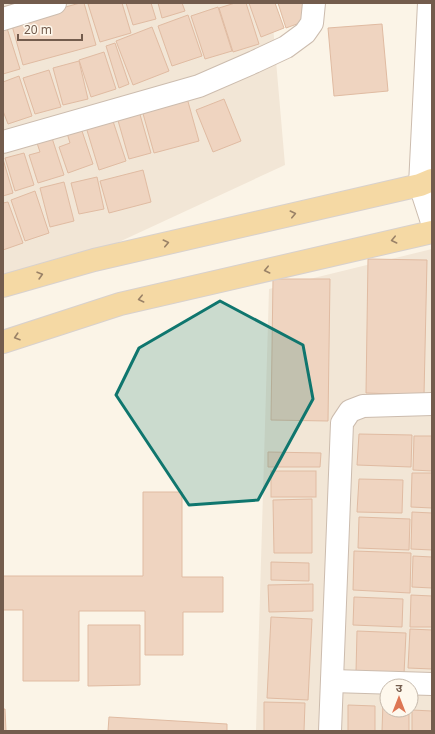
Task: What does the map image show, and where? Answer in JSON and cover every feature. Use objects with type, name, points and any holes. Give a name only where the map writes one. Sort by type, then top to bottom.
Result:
[{"type":"main road","points":[[3,286],[94,260],[426,182]]},
{"type":"main road","points":[[3,342],[120,304],[432,232]]},
{"type":"street","points":[[3,19],[55,3]]},
{"type":"street","points":[[3,142],[199,86],[254,62],[286,46],[305,33],[312,23],[314,3]]},
{"type":"street","points":[[429,3],[426,182],[432,222]]},
{"type":"street","points":[[330,731],[342,423],[350,411],[363,406],[432,404]]},
{"type":"street","points":[[332,681],[432,684]]},
{"type":"highlighted area","points":[[220,301],[303,345],[313,399],[258,500],[189,505],[116,395],[139,348]]},
{"type":"shaded area","points":[[3,3],[271,3],[285,165],[93,254],[3,281]]},
{"type":"shaded area","points":[[432,249],[432,731],[256,731],[269,289]]},
{"type":"building","points":[[84,3],[96,45],[23,65],[11,22]]},
{"type":"building","points":[[122,3],[131,33],[100,42],[88,4]]},
{"type":"building","points":[[126,3],[151,3],[156,19],[133,25]]},
{"type":"building","points":[[158,3],[182,3],[185,11],[162,18]]},
{"type":"building","points":[[235,3],[246,3],[259,44],[233,52],[219,8]]},
{"type":"building","points":[[249,3],[275,3],[284,28],[261,37]]},
{"type":"building","points":[[278,3],[302,3],[308,20],[286,28]]},
{"type":"building","points":[[218,7],[232,51],[205,59],[191,16]]},
{"type":"building","points":[[188,15],[202,56],[172,66],[158,26]]},
{"type":"building","points":[[382,24],[388,91],[334,96],[328,28]]},
{"type":"building","points":[[6,25],[20,69],[3,74],[3,26]]},
{"type":"building","points":[[152,27],[169,71],[133,85],[116,41]]},
{"type":"building","points":[[115,43],[129,84],[119,88],[106,46]]},
{"type":"building","points":[[104,52],[116,89],[91,97],[79,60]]},
{"type":"building","points":[[79,61],[88,99],[63,105],[53,68]]},
{"type":"building","points":[[49,70],[61,107],[35,114],[23,78]]},
{"type":"building","points":[[19,76],[32,116],[8,124],[3,111],[3,82]]},
{"type":"building","points":[[187,98],[199,141],[154,153],[142,110]]},
{"type":"building","points":[[224,99],[241,141],[213,152],[196,110]]},
{"type":"building","points":[[139,111],[151,153],[129,159],[117,117]]},
{"type":"building","points":[[112,118],[126,161],[99,170],[86,127]]},
{"type":"building","points":[[81,128],[93,164],[68,173],[59,147],[70,143],[67,133]]},
{"type":"building","points":[[52,138],[64,175],[38,183],[29,155],[40,152],[37,143]]},
{"type":"building","points":[[24,153],[34,185],[15,191],[5,158]]},
{"type":"building","points":[[3,159],[13,193],[3,196]]},
{"type":"building","points":[[143,170],[151,202],[109,213],[100,181]]},
{"type":"building","points":[[97,177],[104,209],[79,214],[71,183]]},
{"type":"building","points":[[64,182],[74,221],[50,227],[40,188]]},
{"type":"building","points":[[35,191],[49,233],[25,241],[11,200]]},
{"type":"building","points":[[8,202],[23,243],[3,250],[3,203]]},
{"type":"building","points":[[368,259],[427,260],[424,395],[366,393]]},
{"type":"building","points":[[273,279],[330,279],[328,421],[271,420]]},
{"type":"building","points":[[359,434],[412,435],[411,467],[357,465]]},
{"type":"building","points":[[414,436],[432,436],[432,471],[413,470]]},
{"type":"building","points":[[268,452],[321,453],[320,467],[268,467]]},
{"type":"building","points":[[271,471],[316,471],[316,497],[271,497]]},
{"type":"building","points":[[412,473],[432,473],[432,508],[411,507]]},
{"type":"building","points":[[359,479],[403,480],[402,513],[357,512]]},
{"type":"building","points":[[143,492],[182,492],[182,577],[223,577],[223,612],[183,612],[183,655],[145,655],[145,611],[79,611],[79,681],[23,681],[23,610],[3,610],[3,576],[143,576]]},
{"type":"building","points":[[312,499],[312,553],[274,553],[273,500]]},
{"type":"building","points":[[412,512],[432,513],[432,550],[411,549]]},
{"type":"building","points":[[359,517],[410,519],[409,550],[358,548]]},
{"type":"building","points":[[354,551],[411,553],[410,593],[353,590]]},
{"type":"building","points":[[413,556],[432,557],[432,588],[412,587]]},
{"type":"building","points":[[271,562],[309,563],[309,581],[271,580]]},
{"type":"building","points":[[313,584],[313,611],[269,612],[268,585]]},
{"type":"building","points":[[411,595],[432,596],[432,627],[410,627]]},
{"type":"building","points":[[354,597],[403,599],[402,627],[353,625]]},
{"type":"building","points":[[271,617],[312,619],[308,700],[267,698]]},
{"type":"building","points":[[88,625],[140,625],[140,685],[88,686]]},
{"type":"building","points":[[410,629],[432,630],[432,669],[408,668]]},
{"type":"building","points":[[357,631],[406,633],[404,674],[356,672]]},
{"type":"building","points":[[264,702],[305,703],[304,731],[264,731]]},
{"type":"building","points":[[348,705],[375,706],[375,731],[348,731]]},
{"type":"building","points":[[3,709],[5,709],[6,731],[3,731]]},
{"type":"building","points":[[419,710],[432,711],[432,731],[412,731],[412,718],[419,718]]},
{"type":"building","points":[[109,717],[227,724],[227,731],[108,731]]},
{"type":"building","points":[[382,718],[409,718],[409,731],[382,731]]}]
